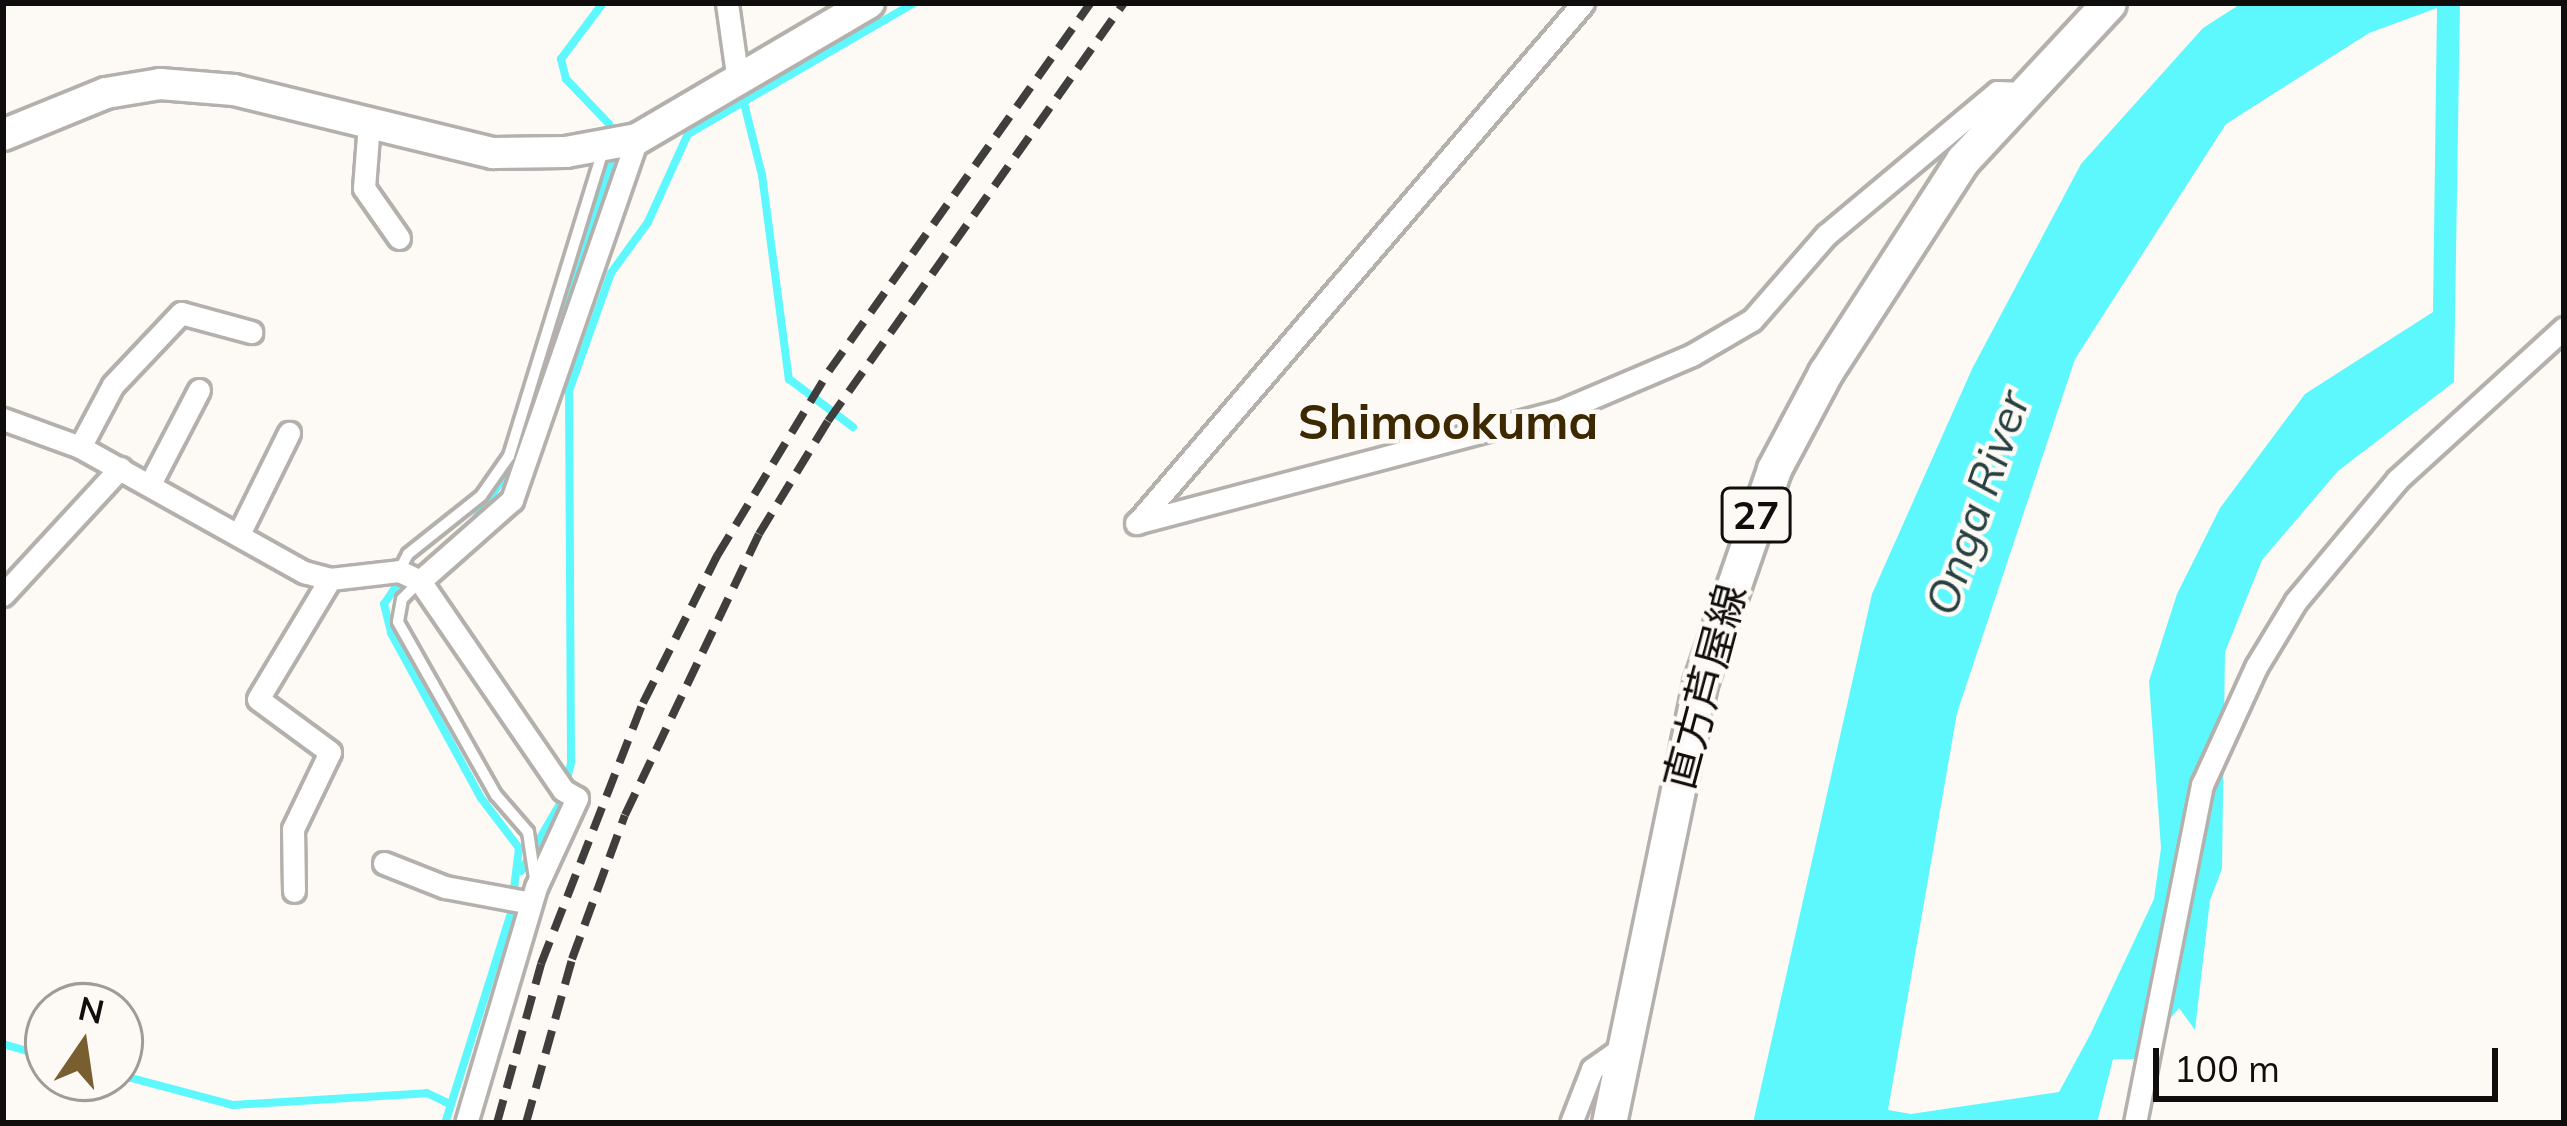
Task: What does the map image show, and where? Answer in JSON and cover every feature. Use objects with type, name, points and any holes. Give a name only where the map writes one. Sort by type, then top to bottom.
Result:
[{"type":"main road","name":"直方芦屋線","points":[[1609,1123],[1700,683],[1774,469],[1908,239],[2022,93],[2109,3]]},
{"type":"street","points":[[727,3],[738,81]]},
{"type":"street","points":[[3,135],[39,115],[160,84],[234,90],[493,153],[604,145],[637,139],[869,3]]},
{"type":"street","points":[[1583,3],[1136,523],[1563,410],[1692,356],[1752,320],[1826,235],[1997,92],[2022,93]]},
{"type":"street","points":[[369,123],[364,188],[400,238]]},
{"type":"street","points":[[420,581],[512,500],[549,370],[637,139]]},
{"type":"street","points":[[80,447],[113,385],[182,313],[251,332]]},
{"type":"street","points":[[2135,1123],[2202,785],[2256,667],[2296,601],[2397,480],[2564,328]]},
{"type":"street","points":[[149,484],[199,390]]},
{"type":"street","points":[[3,419],[80,447],[330,579],[399,571],[420,581],[563,790],[578,798],[534,895],[466,1123]]},
{"type":"street","points":[[239,534],[289,433]]},
{"type":"street","points":[[3,595],[120,468]]},
{"type":"street","points":[[294,891],[293,830],[330,752],[258,699],[330,579]]},
{"type":"street","points":[[384,863],[445,886],[534,895]]},
{"type":"street","points":[[1571,1123],[1592,1070],[1623,1047]]},
{"type":"lane","points":[[399,571],[408,554],[481,496],[509,456],[549,370],[604,145]]},
{"type":"lane","points":[[420,581],[402,599],[398,622],[496,795],[528,832],[534,895]]},
{"type":"water","name":"Onga River","points":[[2242,3],[2460,3],[2454,382],[2338,471],[2262,560],[2225,652],[2222,869],[2210,900],[2195,1030],[2179,1008],[2136,1059],[2113,1059],[2097,1123],[1753,1123],[1872,594],[1972,369],[2081,164],[2203,28]],"holes":[[[2437,8],[2433,312],[2305,394],[2220,508],[2177,594],[2149,681],[2161,848],[2154,899],[2059,1092],[1911,1114],[1888,1110],[1957,713],[2075,359],[2226,124],[2369,33]]]},
{"type":"waterway","points":[[603,3],[561,59],[566,79],[609,124],[611,138]]},
{"type":"waterway","points":[[521,871],[561,802],[571,763],[569,391],[611,273],[648,222],[688,134],[914,3]]},
{"type":"waterway","points":[[744,103],[762,175],[789,379],[853,427]]},
{"type":"waterway","points":[[565,316],[613,153]]},
{"type":"waterway","points":[[473,522],[516,460]]},
{"type":"waterway","points":[[401,579],[384,604],[391,633],[481,798],[519,848],[511,913],[445,1123]]},
{"type":"waterway","points":[[3,1044],[24,1050]]},
{"type":"waterway","points":[[144,1081],[233,1105],[427,1093],[450,1104]]},
{"type":"railway","points":[[497,1123],[541,964],[643,703],[717,556],[829,371],[1091,3]]},
{"type":"railway","points":[[526,1123],[572,959],[625,815],[759,534],[828,421],[1124,3]]},
{"type":"district","name":"Shimookuma","points":[[1448,422]]}]
